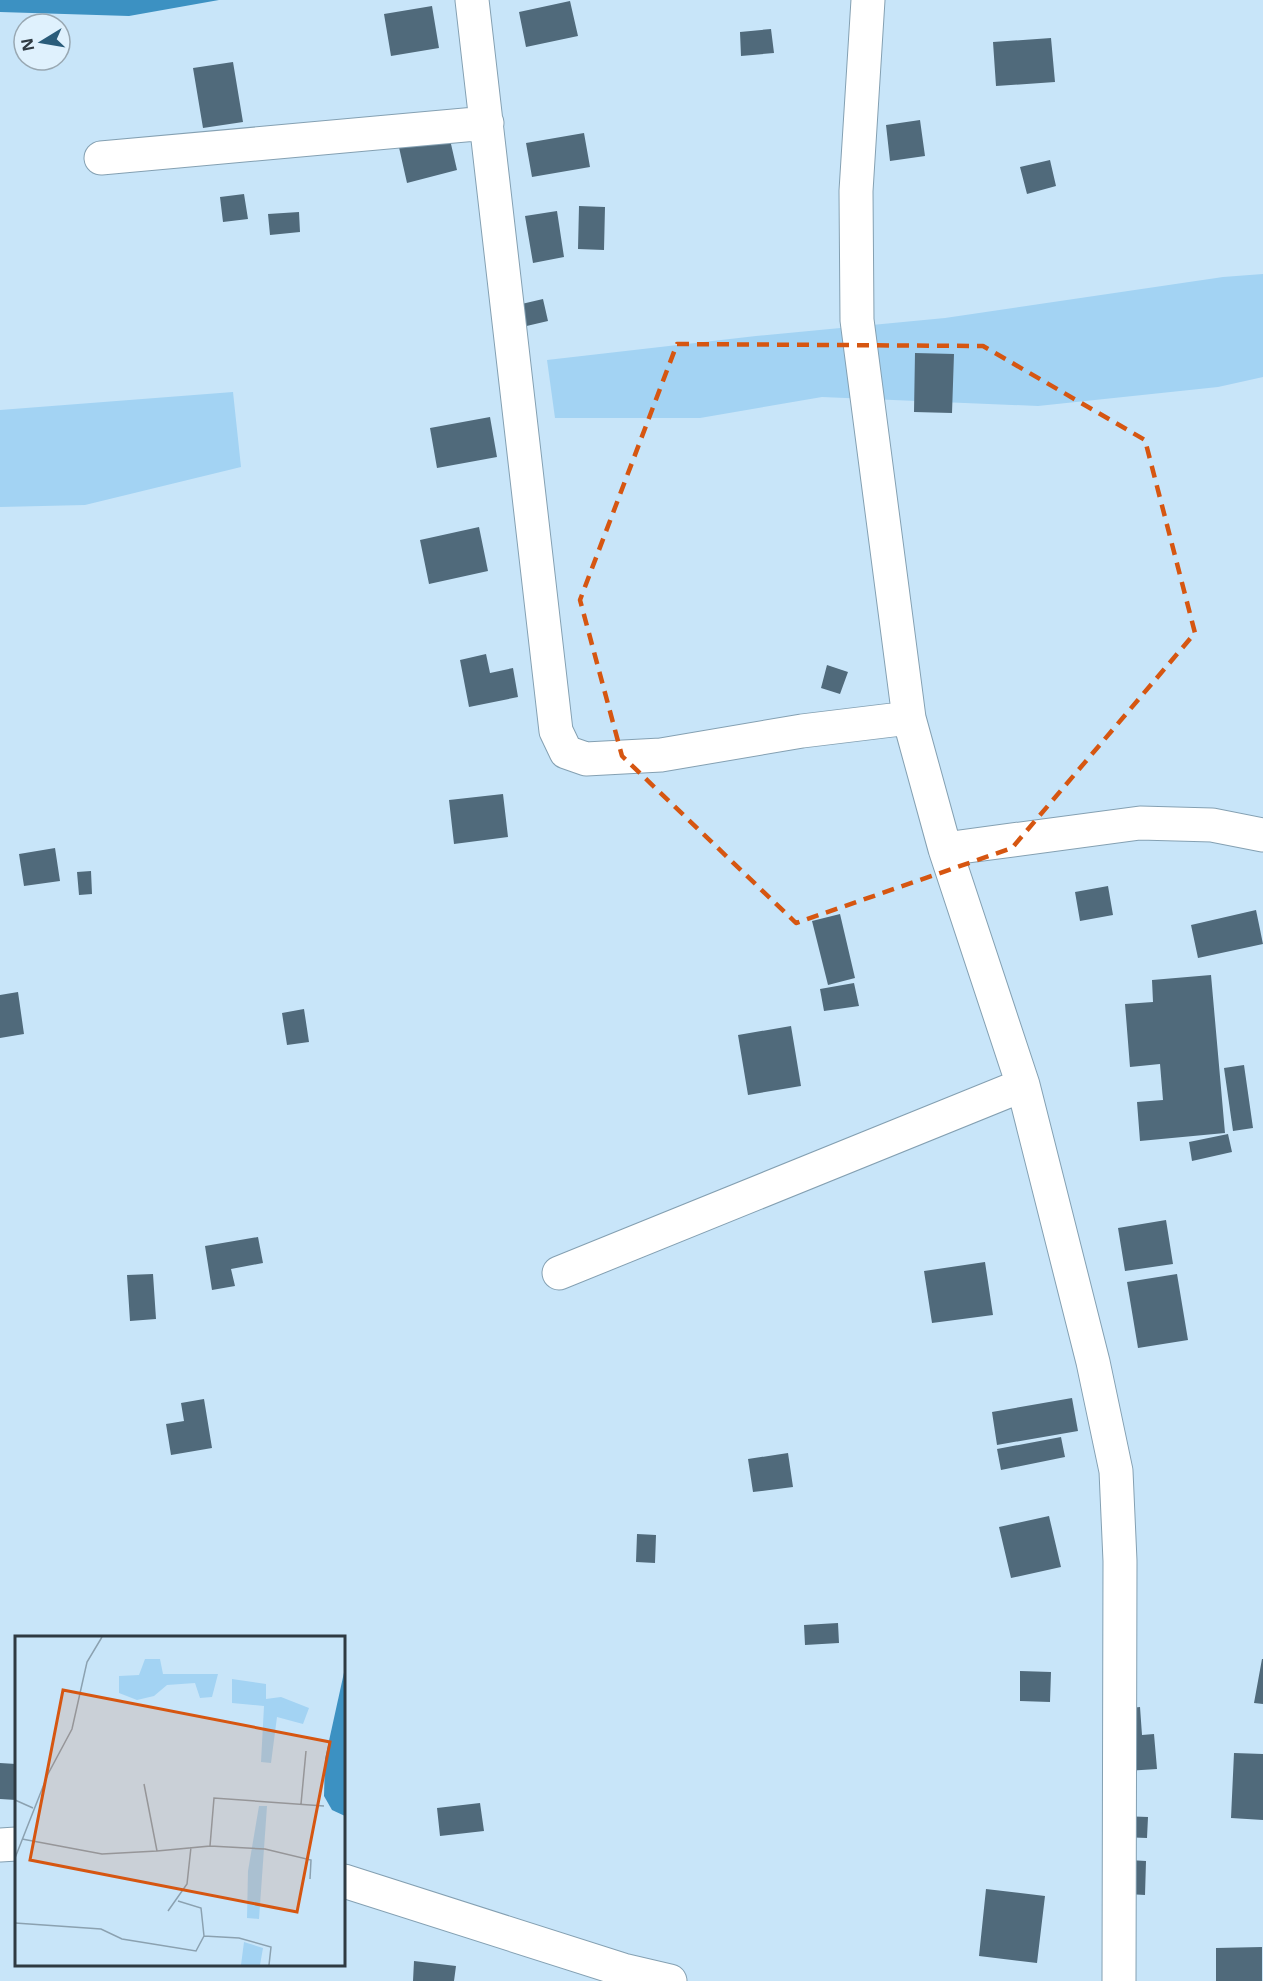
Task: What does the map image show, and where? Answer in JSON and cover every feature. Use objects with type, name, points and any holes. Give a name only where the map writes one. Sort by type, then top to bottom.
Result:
[{"type":"street","points":[[472,0],[556,731],[566,752],[586,759],[661,755],[802,731],[909,718]]},
{"type":"street","points":[[868,0],[856,190],[857,320],[909,718],[945,849],[1023,1085],[1093,1362],[1116,1471],[1120,1561],[1119,1981]]},
{"type":"street","points":[[101,158],[487,123]]},
{"type":"street","points":[[945,849],[1140,823],[1212,825],[1263,836]]},
{"type":"street","points":[[559,1273],[1023,1085]]},
{"type":"street","points":[[0,1845],[15,1844]]},
{"type":"street","points":[[345,1881],[622,1970],[670,1981]]},
{"type":"highlighted area","points":[[677,344],[983,346],[1145,440],[1195,633],[1012,848],[796,923],[622,756],[580,600]]},
{"type":"shaded area","points":[[0,0],[219,0],[129,16],[72,14],[72,12],[0,12]]},
{"type":"shaded area","points":[[1263,274],[1263,377],[1218,387],[1038,406],[822,397],[700,418],[555,418],[547,360],[756,336],[945,318],[1223,277]]},
{"type":"shaded area","points":[[233,392],[241,467],[85,505],[0,507],[0,410]]},
{"type":"building","points":[[570,1],[578,36],[526,47],[519,12]]},
{"type":"building","points":[[432,6],[439,48],[391,56],[384,14]]},
{"type":"building","points":[[771,29],[774,53],[741,56],[740,32]]},
{"type":"building","points":[[1051,38],[1055,82],[996,86],[993,42]]},
{"type":"building","points":[[233,62],[243,122],[203,128],[193,68]]},
{"type":"building","points":[[920,120],[925,156],[890,161],[886,125]]},
{"type":"building","points":[[448,131],[457,170],[407,183],[398,143]]},
{"type":"building","points":[[584,133],[590,167],[532,177],[526,143]]},
{"type":"building","points":[[1050,160],[1056,186],[1027,194],[1020,167]]},
{"type":"building","points":[[244,194],[248,219],[223,222],[220,197]]},
{"type":"building","points":[[579,206],[605,207],[604,250],[578,249]]},
{"type":"building","points":[[557,211],[564,257],[533,263],[525,216]]},
{"type":"building","points":[[299,212],[300,232],[270,235],[268,214]]},
{"type":"building","points":[[543,299],[548,321],[518,328],[513,306]]},
{"type":"building","points":[[915,353],[954,354],[952,413],[914,412]]},
{"type":"building","points":[[490,417],[497,457],[437,468],[430,428]]},
{"type":"building","points":[[479,527],[488,571],[429,584],[420,540]]},
{"type":"building","points":[[486,654],[490,673],[513,668],[518,697],[469,707],[460,660]]},
{"type":"building","points":[[827,665],[848,672],[840,694],[821,688]]},
{"type":"building","points":[[503,794],[508,837],[454,844],[449,800]]},
{"type":"building","points":[[55,848],[60,881],[24,886],[19,854]]},
{"type":"building","points":[[91,871],[92,894],[79,895],[77,872]]},
{"type":"building","points":[[1108,886],[1113,915],[1080,921],[1075,892]]},
{"type":"building","points":[[1256,910],[1263,944],[1198,958],[1191,925]]},
{"type":"building","points":[[840,914],[855,978],[828,985],[812,921]]},
{"type":"building","points":[[1211,975],[1225,1133],[1140,1141],[1137,1102],[1163,1100],[1160,1064],[1130,1067],[1125,1004],[1153,1002],[1152,980]]},
{"type":"building","points":[[854,983],[859,1006],[824,1011],[820,989]]},
{"type":"building","points":[[18,992],[24,1034],[0,1038],[0,995]]},
{"type":"building","points":[[304,1009],[309,1042],[287,1045],[282,1013]]},
{"type":"building","points":[[791,1026],[801,1086],[748,1095],[738,1035]]},
{"type":"building","points":[[1244,1065],[1253,1128],[1233,1131],[1224,1068]]},
{"type":"building","points":[[1228,1134],[1232,1152],[1192,1161],[1189,1142]]},
{"type":"building","points":[[1166,1220],[1173,1264],[1125,1271],[1118,1228]]},
{"type":"building","points":[[258,1237],[263,1263],[231,1269],[235,1286],[212,1290],[205,1246]]},
{"type":"building","points":[[985,1262],[993,1315],[932,1323],[924,1271]]},
{"type":"building","points":[[153,1274],[156,1319],[130,1321],[127,1275]]},
{"type":"building","points":[[1177,1274],[1188,1340],[1138,1348],[1127,1282]]},
{"type":"building","points":[[1072,1398],[1078,1431],[997,1445],[992,1412]]},
{"type":"building","points":[[204,1399],[212,1448],[171,1455],[166,1424],[184,1421],[181,1403]]},
{"type":"building","points":[[1061,1437],[1065,1457],[1001,1470],[997,1449]]},
{"type":"building","points":[[788,1453],[793,1487],[753,1492],[748,1459]]},
{"type":"building","points":[[1049,1516],[1061,1567],[1011,1578],[999,1527]]},
{"type":"building","points":[[637,1534],[656,1535],[655,1563],[636,1562]]},
{"type":"building","points":[[838,1623],[839,1643],[805,1645],[804,1625]]},
{"type":"building","points":[[1263,1659],[1263,1704],[1254,1703]]},
{"type":"building","points":[[1020,1671],[1051,1672],[1050,1702],[1020,1701]]},
{"type":"building","points":[[1140,1707],[1142,1735],[1154,1734],[1157,1769],[1126,1771],[1121,1709]]},
{"type":"building","points":[[1234,1753],[1263,1754],[1263,1820],[1231,1818]]},
{"type":"building","points":[[0,1763],[15,1764],[15,1800],[0,1799]]},
{"type":"building","points":[[480,1803],[484,1831],[440,1836],[437,1808]]},
{"type":"building","points":[[1121,1816],[1148,1817],[1147,1838],[1120,1837]]},
{"type":"building","points":[[1129,1860],[1146,1861],[1145,1895],[1127,1894]]},
{"type":"building","points":[[986,1889],[1045,1896],[1037,1963],[979,1956]]},
{"type":"building","points":[[1262,1947],[1262,1981],[1216,1981],[1216,1948]]},
{"type":"building","points":[[414,1961],[456,1966],[454,1981],[413,1981]]}]
